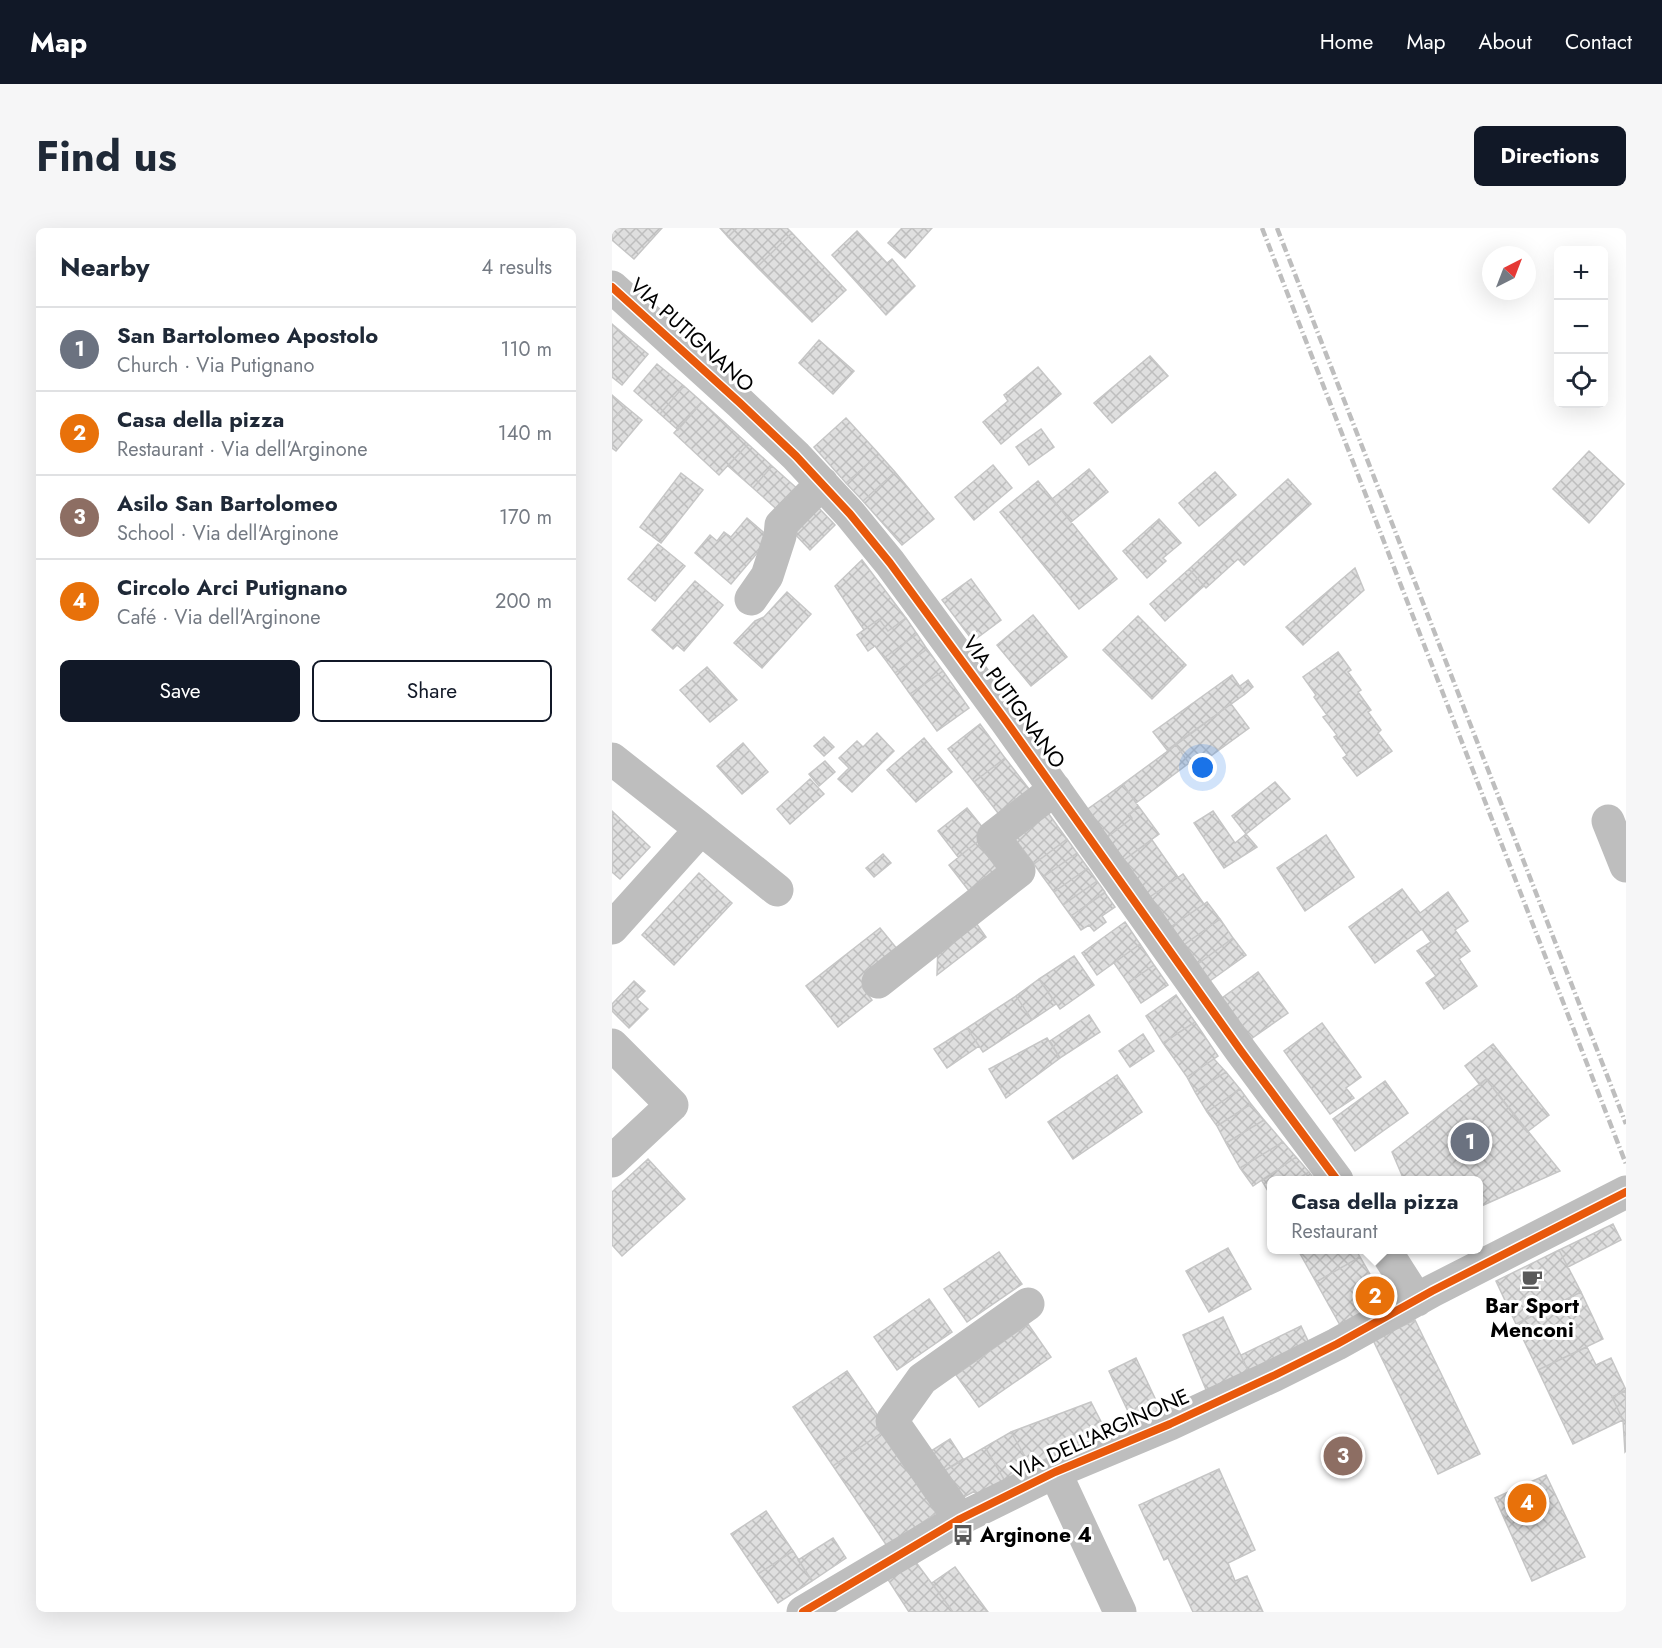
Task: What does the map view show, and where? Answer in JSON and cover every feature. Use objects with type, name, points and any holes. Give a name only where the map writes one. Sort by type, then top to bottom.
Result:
[{"type":"street","name":"VIA PUTIGNANO","points":[[612,287],[740,403],[822,483],[890,563],[1334,1176]]},
{"type":"street","points":[[752,599],[767,576],[780,536],[781,525],[822,483]]},
{"type":"street","points":[[612,759],[777,890]]},
{"type":"street","points":[[878,982],[1019,871],[993,837],[1054,789]]},
{"type":"street","points":[[1608,821],[1626,866]]},
{"type":"street","points":[[612,928],[700,829]]},
{"type":"street","points":[[612,1045],[672,1105],[612,1161]]},
{"type":"street","points":[[1388,1254],[1417,1300],[1626,1192]]},
{"type":"street","name":"VIA DELL'ARGINONE","points":[[803,1612],[960,1519],[1055,1472],[1170,1424],[1275,1376],[1417,1300]]},
{"type":"street","points":[[960,1519],[892,1421],[922,1380],[1028,1304]]},
{"type":"street","points":[[1055,1472],[1120,1612]]},
{"type":"building","points":[[617,228],[662,228],[634,259],[612,240],[612,233]]},
{"type":"building","points":[[720,228],[737,228],[728,237]]},
{"type":"building","points":[[737,228],[787,228],[792,233],[757,267],[728,237]]},
{"type":"building","points":[[902,228],[932,228],[905,258],[888,243]]},
{"type":"building","points":[[857,231],[887,263],[892,259],[915,286],[886,315],[832,255]]},
{"type":"building","points":[[792,233],[846,290],[812,322],[757,267]]},
{"type":"building","points":[[612,324],[648,354],[622,385],[612,377]]},
{"type":"building","points":[[819,340],[854,371],[833,394],[799,363]]},
{"type":"building","points":[[1150,356],[1168,376],[1112,423],[1094,403]]},
{"type":"building","points":[[657,364],[684,386],[660,414],[634,391]]},
{"type":"building","points":[[1038,367],[1061,394],[1001,444],[983,422],[1008,401],[1004,395]]},
{"type":"building","points":[[684,386],[702,402],[678,430],[660,414]]},
{"type":"building","points":[[612,395],[625,406],[612,421]]},
{"type":"building","points":[[702,402],[748,444],[719,475],[674,433]]},
{"type":"building","points":[[625,406],[642,420],[616,451],[612,448],[612,421]]},
{"type":"building","points":[[846,418],[879,454],[846,483],[814,447]]},
{"type":"building","points":[[1041,429],[1054,447],[1029,465],[1016,447]]},
{"type":"building","points":[[748,444],[772,466],[753,488],[728,466]]},
{"type":"building","points":[[1589,451],[1624,484],[1589,523],[1553,489]]},
{"type":"building","points":[[879,454],[895,472],[863,501],[846,483]]},
{"type":"building","points":[[993,465],[1012,488],[974,520],[955,497]]},
{"type":"building","points":[[772,466],[801,492],[782,514],[753,488]]},
{"type":"building","points":[[1089,469],[1108,492],[1071,522],[1052,499]]},
{"type":"building","points":[[895,472],[934,519],[902,545],[863,501]]},
{"type":"building","points":[[1215,472],[1236,495],[1199,526],[1179,503]]},
{"type":"building","points":[[681,473],[703,490],[661,543],[640,527]]},
{"type":"building","points":[[1288,479],[1311,504],[1244,565],[1238,559],[1206,588],[1189,569]]},
{"type":"building","points":[[1038,481],[1117,579],[1079,609],[1000,512]]},
{"type":"building","points":[[814,503],[835,525],[810,550],[789,528]]},
{"type":"building","points":[[747,518],[770,538],[731,584],[695,553],[710,535],[717,541],[724,532],[731,537]]},
{"type":"building","points":[[1159,519],[1181,543],[1163,558],[1166,561],[1147,578],[1123,551]]},
{"type":"building","points":[[658,544],[685,566],[655,601],[628,579]]},
{"type":"building","points":[[862,560],[906,618],[888,631],[879,619],[864,630],[835,586]]},
{"type":"building","points":[[1355,568],[1364,590],[1303,645],[1286,627]]},
{"type":"building","points":[[1189,569],[1204,586],[1165,621],[1150,604]]},
{"type":"building","points":[[971,579],[1001,620],[973,641],[942,600]]},
{"type":"building","points":[[695,581],[723,605],[684,651],[677,645],[673,649],[652,630]]},
{"type":"building","points":[[787,592],[811,614],[762,668],[734,643],[755,621],[764,617]]},
{"type":"building","points":[[1033,615],[1067,657],[1031,686],[997,645]]},
{"type":"building","points":[[1138,616],[1186,665],[1152,699],[1103,650]]},
{"type":"building","points":[[906,618],[917,634],[884,658],[875,646],[868,651],[857,635],[879,619],[888,631]]},
{"type":"building","points":[[917,634],[927,649],[895,673],[884,658]]},
{"type":"building","points":[[927,649],[943,671],[910,694],[895,673]]},
{"type":"building","points":[[1338,652],[1351,670],[1348,672],[1361,690],[1358,692],[1371,710],[1368,712],[1381,730],[1378,733],[1392,751],[1357,776],[1343,758],[1347,755],[1334,737],[1337,735],[1323,717],[1327,715],[1314,697],[1316,695],[1303,677]]},
{"type":"building","points":[[707,667],[737,700],[710,722],[680,690]]},
{"type":"building","points":[[943,671],[969,708],[937,731],[910,694]]},
{"type":"building","points":[[1232,675],[1245,694],[1167,750],[1153,732]]},
{"type":"building","points":[[1248,680],[1253,687],[1245,694],[1240,686]]},
{"type":"building","points":[[1231,704],[1249,728],[1193,769],[1176,745]]},
{"type":"building","points":[[980,724],[1005,758],[974,782],[948,749]]},
{"type":"building","points":[[877,733],[894,751],[852,792],[838,779],[849,768],[839,758],[857,741],[863,747]]},
{"type":"building","points":[[824,737],[834,747],[824,756],[814,746]]},
{"type":"building","points":[[924,738],[952,772],[916,802],[887,770]]},
{"type":"building","points":[[743,743],[768,772],[742,794],[717,766]]},
{"type":"building","points":[[1176,745],[1189,763],[1136,803],[1123,784]]},
{"type":"building","points":[[1005,758],[1033,794],[1001,817],[974,782]]},
{"type":"building","points":[[825,761],[835,772],[819,786],[809,774]]},
{"type":"building","points":[[810,779],[824,794],[790,824],[777,809]]},
{"type":"building","points":[[1275,782],[1290,799],[1246,834],[1232,816]]},
{"type":"building","points":[[1123,784],[1139,807],[1129,814],[1132,818],[1105,839],[1085,811]]},
{"type":"building","points":[[1043,806],[1067,839],[1034,864],[1009,831]]},
{"type":"building","points":[[1139,807],[1159,834],[1121,862],[1105,839],[1132,818],[1129,814]]},
{"type":"building","points":[[967,808],[988,834],[958,857],[938,831]]},
{"type":"building","points":[[612,811],[650,847],[620,879],[612,872]]},
{"type":"building","points":[[1213,811],[1235,843],[1246,834],[1257,847],[1224,868],[1194,823]]},
{"type":"building","points":[[1326,835],[1354,877],[1305,911],[1277,868]]},
{"type":"building","points":[[982,838],[1003,865],[969,891],[949,865]]},
{"type":"building","points":[[1067,839],[1077,853],[1043,877],[1034,864]]},
{"type":"building","points":[[1152,840],[1178,877],[1147,899],[1121,862]]},
{"type":"building","points":[[1077,853],[1088,868],[1054,892],[1043,877]]},
{"type":"building","points":[[883,854],[891,863],[874,877],[866,868]]},
{"type":"building","points":[[1088,868],[1097,881],[1063,905],[1054,892]]},
{"type":"building","points":[[699,873],[732,903],[674,965],[642,935]]},
{"type":"building","points":[[1183,874],[1204,904],[1168,929],[1147,899]]},
{"type":"building","points":[[1097,881],[1105,892],[1071,916],[1063,905]]},
{"type":"building","points":[[1402,889],[1420,913],[1448,892],[1468,921],[1455,930],[1470,951],[1459,959],[1477,986],[1444,1009],[1426,983],[1436,976],[1417,951],[1431,942],[1422,929],[1375,963],[1349,927]]},
{"type":"building","points":[[1105,893],[1115,907],[1102,916],[1106,922],[1094,931],[1089,925],[1081,930],[1071,916]]},
{"type":"building","points":[[1207,902],[1220,919],[1181,947],[1168,929]]},
{"type":"building","points":[[1220,919],[1233,938],[1195,966],[1181,947]]},
{"type":"building","points":[[974,920],[986,937],[937,975],[938,944]]},
{"type":"building","points":[[1125,922],[1140,944],[1097,975],[1082,953]]},
{"type":"building","points":[[880,928],[902,955],[862,987],[872,1000],[838,1027],[806,986]]},
{"type":"building","points":[[1233,938],[1246,955],[1207,983],[1195,966]]},
{"type":"building","points":[[1140,944],[1154,965],[1128,983],[1114,963]]},
{"type":"building","points":[[1074,956],[1094,985],[1060,1009],[1039,979]]},
{"type":"building","points":[[1154,965],[1168,985],[1141,1003],[1128,983]]},
{"type":"building","points":[[1258,972],[1288,1013],[1251,1039],[1222,998]]},
{"type":"building","points":[[1039,979],[1056,1004],[1032,1020],[1016,996]]},
{"type":"building","points":[[634,981],[645,991],[637,999],[648,1009],[629,1028],[612,1011],[612,1004]]},
{"type":"building","points":[[1176,995],[1195,1022],[1163,1043],[1146,1016]]},
{"type":"building","points":[[1016,996],[1032,1020],[983,1052],[967,1028]]},
{"type":"building","points":[[1089,1015],[1100,1032],[1060,1058],[1050,1041]]},
{"type":"building","points":[[1195,1022],[1218,1056],[1187,1077],[1163,1043]]},
{"type":"building","points":[[1322,1023],[1361,1077],[1346,1088],[1354,1098],[1330,1114],[1284,1051]]},
{"type":"building","points":[[967,1028],[979,1046],[947,1068],[934,1049]]},
{"type":"building","points":[[1143,1034],[1154,1051],[1130,1067],[1119,1051]]},
{"type":"building","points":[[1047,1038],[1060,1058],[1006,1098],[989,1069]]},
{"type":"building","points":[[1493,1044],[1549,1115],[1527,1132],[1486,1079],[1480,1085],[1465,1066]]},
{"type":"building","points":[[1214,1059],[1226,1072],[1195,1092],[1187,1077]]},
{"type":"building","points":[[1226,1072],[1240,1089],[1207,1112],[1195,1092]]},
{"type":"building","points":[[1117,1075],[1142,1112],[1073,1159],[1048,1122]]},
{"type":"building","points":[[1486,1079],[1560,1171],[1483,1205],[1483,1176],[1402,1176],[1392,1152]]},
{"type":"building","points":[[1385,1081],[1408,1113],[1355,1151],[1333,1119]]},
{"type":"building","points":[[1240,1089],[1251,1104],[1217,1126],[1207,1112]]},
{"type":"building","points":[[1251,1104],[1264,1120],[1226,1143],[1217,1126]]},
{"type":"building","points":[[1264,1120],[1283,1142],[1240,1168],[1226,1143]]},
{"type":"building","points":[[1283,1142],[1296,1157],[1253,1186],[1240,1168]]},
{"type":"building","points":[[1296,1157],[1309,1172],[1302,1176],[1269,1176]]},
{"type":"building","points":[[648,1159],[685,1199],[622,1256],[612,1245],[612,1192]]},
{"type":"building","points":[[1267,1177],[1267,1189],[1262,1181]]},
{"type":"building","points":[[1613,1224],[1621,1240],[1568,1267],[1559,1250]]},
{"type":"building","points":[[1228,1248],[1251,1289],[1209,1312],[1186,1271]]},
{"type":"building","points":[[1559,1250],[1581,1292],[1516,1324],[1496,1281]]},
{"type":"building","points":[[999,1252],[1022,1284],[967,1322],[944,1289]]},
{"type":"building","points":[[1300,1254],[1358,1254],[1360,1257],[1316,1282]]},
{"type":"building","points":[[1360,1257],[1385,1300],[1340,1325],[1316,1282]]},
{"type":"building","points":[[1581,1292],[1603,1339],[1538,1370],[1516,1324]]},
{"type":"building","points":[[929,1299],[952,1332],[897,1370],[874,1337]]},
{"type":"building","points":[[1223,1317],[1249,1373],[1207,1392],[1183,1335]]},
{"type":"building","points":[[1415,1320],[1480,1454],[1438,1474],[1373,1340]]},
{"type":"building","points":[[1028,1324],[1051,1357],[979,1407],[956,1375]]},
{"type":"building","points":[[1301,1326],[1309,1343],[1249,1373],[1241,1355]]},
{"type":"building","points":[[1587,1347],[1596,1365],[1611,1358],[1626,1390],[1612,1397],[1623,1420],[1573,1444],[1538,1370]]},
{"type":"building","points":[[1136,1358],[1161,1411],[1134,1424],[1109,1371]]},
{"type":"building","points":[[847,1371],[887,1429],[833,1466],[793,1407]]},
{"type":"building","points":[[1626,1391],[1625,1452],[1623,1420],[1612,1397]]},
{"type":"building","points":[[1091,1402],[1109,1437],[1031,1467],[1011,1432]]},
{"type":"building","points":[[887,1429],[941,1510],[887,1546],[833,1466]]},
{"type":"building","points":[[1011,1432],[1031,1467],[1005,1481],[985,1447]]},
{"type":"building","points":[[950,1439],[963,1459],[944,1471],[931,1451]]},
{"type":"building","points":[[985,1447],[1005,1481],[978,1496],[975,1491],[960,1499],[944,1471]]},
{"type":"building","points":[[1219,1469],[1255,1550],[1228,1563],[1235,1581],[1247,1576],[1263,1612],[1193,1612],[1168,1558],[1164,1560],[1139,1505]]},
{"type":"building","points":[[1546,1475],[1585,1557],[1532,1581],[1495,1498]]},
{"type":"building","points":[[766,1511],[793,1551],[758,1574],[731,1534]]},
{"type":"building","points":[[833,1538],[846,1558],[812,1581],[798,1560]]},
{"type":"building","points":[[793,1551],[812,1581],[778,1603],[758,1574]]},
{"type":"building","points":[[915,1561],[953,1612],[909,1612],[887,1578]]},
{"type":"building","points":[[955,1567],[988,1612],[953,1612],[932,1583]]},
{"type":"railway","points":[[1262,228],[1626,1164]]},
{"type":"railway","points":[[1277,228],[1626,1124]]},
{"type":"cycle path","points":[[612,287],[796,456],[850,514],[890,563],[1006,721],[1241,1051],[1334,1176]]},
{"type":"cycle path","points":[[803,1612],[960,1519],[1055,1472],[1170,1424],[1275,1375],[1337,1344],[1432,1291],[1626,1192]]},
{"type":"place","name":"San Bartolomeo Apostolo","points":[[1470,1142]]},
{"type":"place","name":"Bar Sport Menconi","points":[[1532,1279]]},
{"type":"place","name":"Casa della pizza","points":[[1375,1296]]},
{"type":"place","name":"Asilo San Bartolomeo","points":[[1343,1456]]},
{"type":"place","name":"Circolo Arci Putignano","points":[[1527,1503]]},
{"type":"place","name":"Arginone 4","points":[[963,1535]]}]
